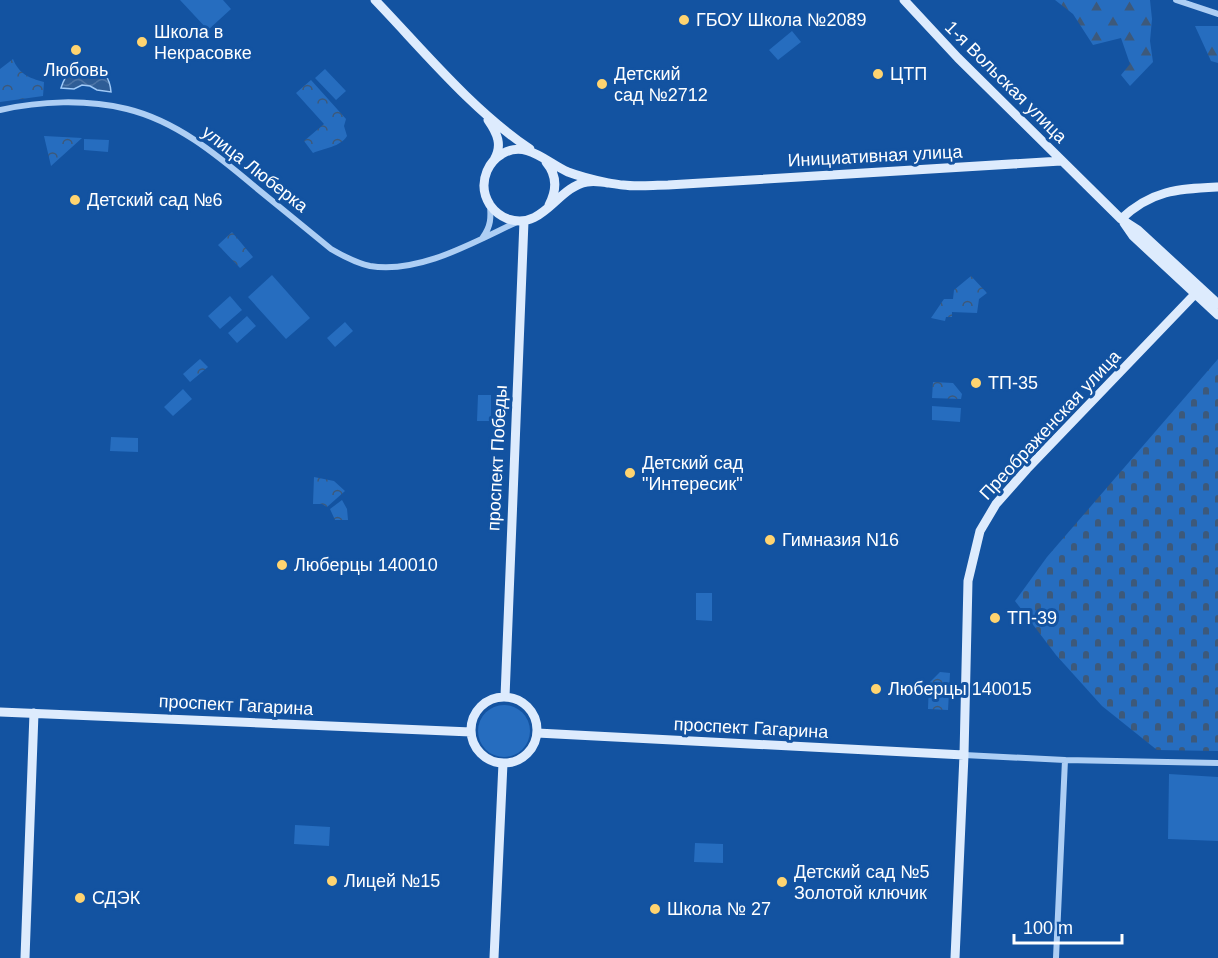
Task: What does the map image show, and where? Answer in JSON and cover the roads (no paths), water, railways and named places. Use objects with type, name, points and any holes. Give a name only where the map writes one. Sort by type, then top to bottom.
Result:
[{"type":"street","points":[[375,0],[476,104],[491,123],[497,138],[498,150],[484,177],[485,195],[495,212],[502,217],[522,221]]},
{"type":"street","name":"1-я Вольская улица","points":[[904,0],[1061,161]]},
{"type":"street","points":[[1176,0],[1218,14]]},
{"type":"street","name":"улица Люберка","points":[[0,110],[38,103],[80,103],[127,109],[155,118],[184,133],[222,159],[331,249],[367,265],[386,268],[421,263],[522,221]]},
{"type":"street","name":"Инициативная улица","points":[[476,104],[517,140],[543,158],[579,176],[608,183]]},
{"type":"street","points":[[494,160],[516,149],[534,152]]},
{"type":"street","points":[[543,158],[551,167],[555,188],[553,198],[544,212]]},
{"type":"street","points":[[1061,161],[1121,219],[1133,236],[1218,315]]},
{"type":"street","name":"Инициативная улица","points":[[522,221],[544,212],[580,183],[595,181],[624,186],[668,185],[1061,161]]},
{"type":"street","points":[[1121,219],[1139,203],[1160,194],[1218,188]]},
{"type":"street","points":[[480,239],[491,221],[490,204]]},
{"type":"street","points":[[1121,219],[1138,230],[1218,304]]},
{"type":"street","name":"проспект Победы","points":[[505,697],[522,221]]},
{"type":"street","name":"Преображенская улица","points":[[955,958],[964,754],[968,581],[980,531],[996,504],[1027,469],[1195,294]]},
{"type":"street","points":[[505,697],[518,700],[529,708],[536,720],[537,733],[530,751],[522,758],[503,764],[484,757],[477,750],[471,732],[472,721],[484,703],[494,698],[505,697]]},
{"type":"street","name":"проспект Гагарина","points":[[0,712],[471,732]]},
{"type":"street","points":[[25,958],[34,713]]},
{"type":"street","name":"проспект Гагарина","points":[[537,733],[964,754]]},
{"type":"street","points":[[964,754],[1218,763]]},
{"type":"street","points":[[1056,958],[1065,759]]},
{"type":"street","points":[[494,958],[503,764]]},
{"type":"water","points":[[90,65],[105,75],[111,92],[82,85],[74,89],[61,88],[71,70],[79,66]]},
{"type":"place","name":"ГБОУ Школа №2089","points":[[684,20]]},
{"type":"place","name":"Школа в Некрасовке","points":[[142,42]]},
{"type":"place","name":"Любовь","points":[[76,50]]},
{"type":"place","name":"ЦТП","points":[[878,74]]},
{"type":"place","name":"Детский сад №2712","points":[[602,84]]},
{"type":"place","name":"Детский сад №6","points":[[75,200]]},
{"type":"place","name":"ТП-35","points":[[976,383]]},
{"type":"place","name":"Детский сад \"Интересик\"","points":[[630,473]]},
{"type":"place","name":"Гимназия N16","points":[[770,540]]},
{"type":"place","name":"Люберцы 140010","points":[[282,565]]},
{"type":"place","name":"ТП-39","points":[[995,618]]},
{"type":"place","name":"Люберцы 140015","points":[[876,689]]},
{"type":"place","name":"Лицей №15","points":[[332,881]]},
{"type":"place","name":"Детский сад №5 Золотой ключик","points":[[782,882]]},
{"type":"place","name":"СДЭК","points":[[80,898]]},
{"type":"place","name":"Школа № 27","points":[[655,909]]}]
